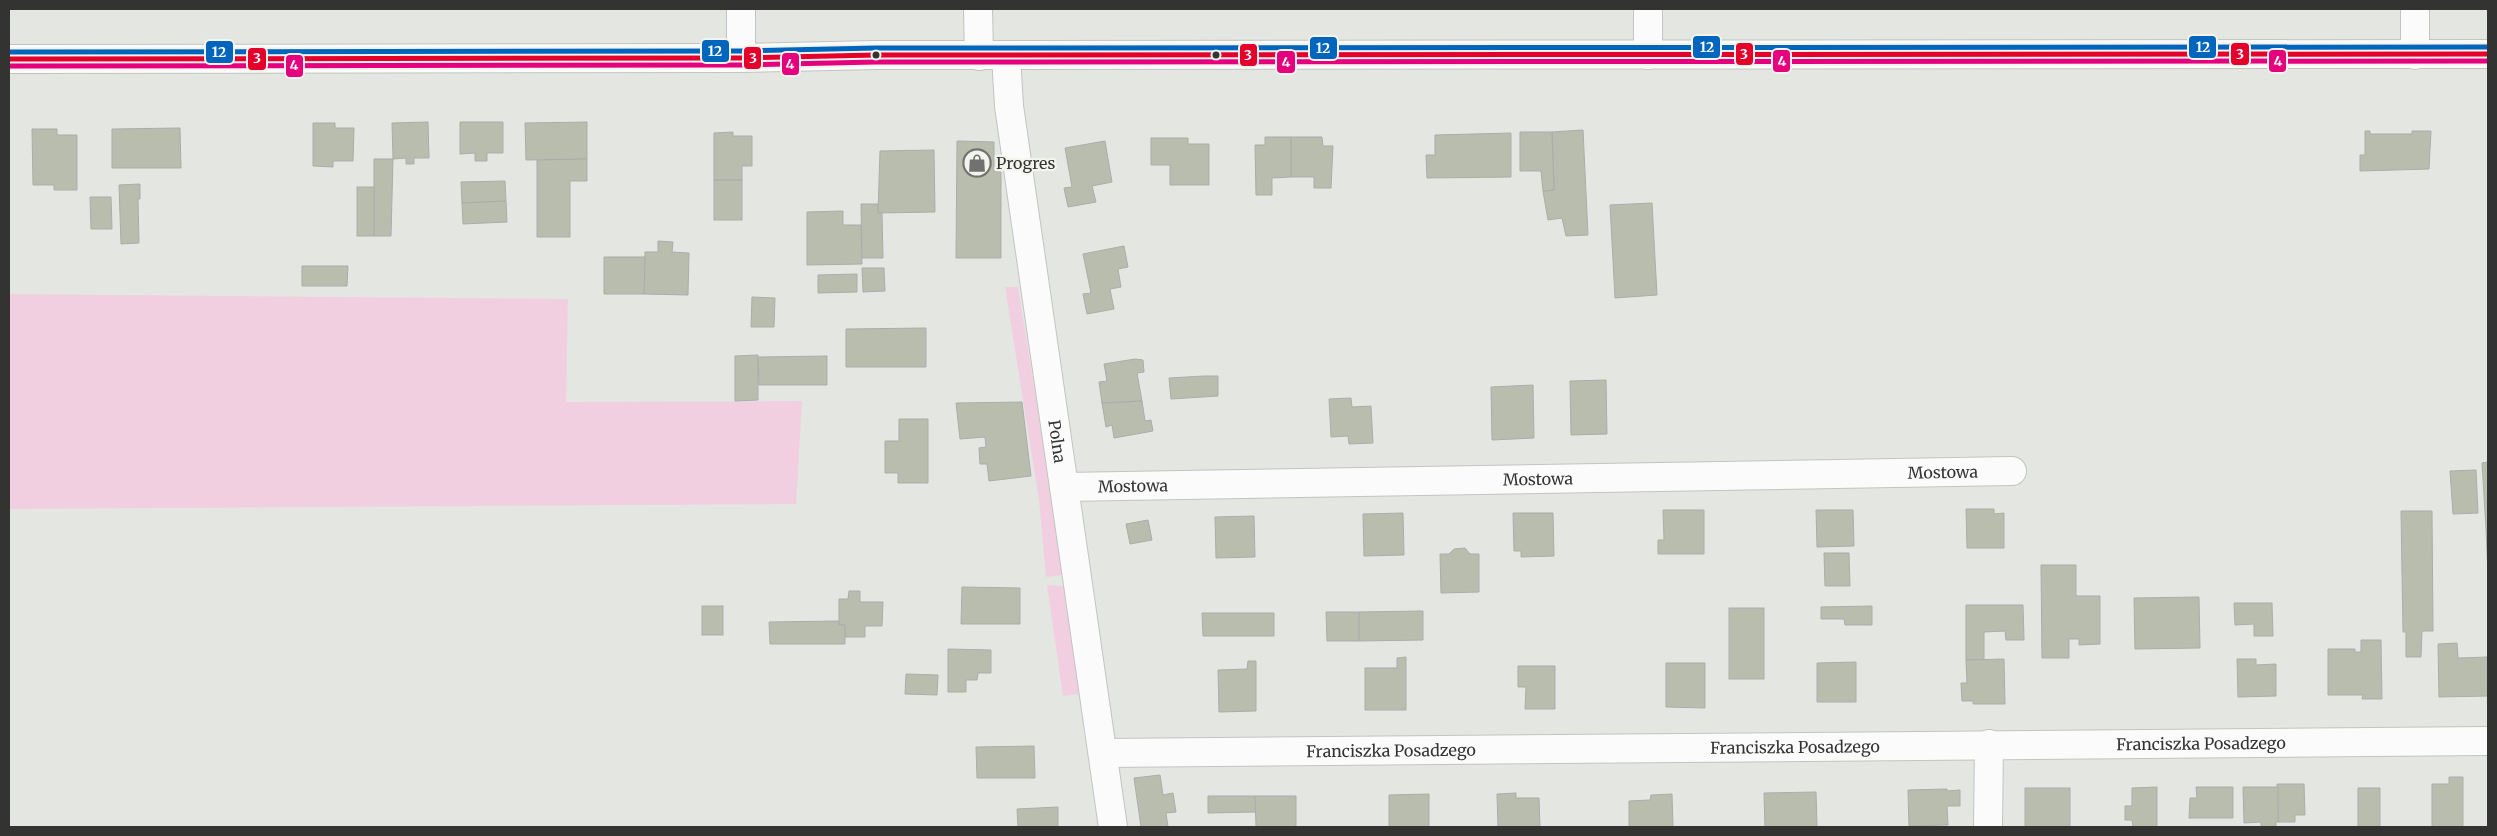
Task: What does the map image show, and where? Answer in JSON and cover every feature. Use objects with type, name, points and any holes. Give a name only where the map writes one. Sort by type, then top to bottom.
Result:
[{"type":"street","points":[[741,9],[741,58]]},
{"type":"street","points":[[978,9],[978,56]]},
{"type":"street","points":[[1648,9],[1648,55]]},
{"type":"street","points":[[2415,9],[2415,54]]},
{"type":"street","points":[[9,59],[2488,54]]},
{"type":"street","name":"Polna","points":[[1006,56],[1010,106],[1113,827]]},
{"type":"street","name":"Mostowa","points":[[1064,487],[2012,471]]},
{"type":"street","name":"Franciszka Posadzego","points":[[1103,753],[2488,741]]},
{"type":"street","points":[[1988,827],[1989,744]]},
{"type":"shaded area","points":[[1005,287],[1018,287],[1052,498],[1062,575],[1046,577],[1039,500]]},
{"type":"shaded area","points":[[9,294],[568,299],[566,402],[802,401],[796,504],[9,509]]},
{"type":"shaded area","points":[[1047,585],[1064,586],[1079,694],[1063,696]]},
{"type":"building","points":[[428,122],[429,158],[414,158],[414,164],[406,164],[406,158],[393,159],[392,123]]},
{"type":"building","points":[[460,122],[503,122],[503,153],[487,153],[487,161],[475,161],[475,153],[460,154]]},
{"type":"building","points":[[587,122],[587,159],[526,160],[525,123]]},
{"type":"building","points":[[313,123],[335,123],[335,128],[354,128],[353,161],[333,161],[333,167],[313,166]]},
{"type":"building","points":[[180,128],[181,168],[112,168],[112,129]]},
{"type":"building","points":[[32,129],[57,129],[57,135],[77,135],[77,190],[54,190],[54,185],[33,185]]},
{"type":"building","points":[[1583,130],[1588,235],[1566,236],[1562,218],[1548,220],[1543,191],[1554,190],[1552,132]]},
{"type":"building","points":[[2365,131],[2370,131],[2370,134],[2412,134],[2412,131],[2431,131],[2429,169],[2360,171],[2360,155],[2365,155]]},
{"type":"building","points":[[733,132],[733,136],[752,136],[752,166],[742,166],[742,180],[714,180],[714,133]]},
{"type":"building","points":[[1520,132],[1552,132],[1554,190],[1543,191],[1541,171],[1520,171]]},
{"type":"building","points":[[1511,133],[1511,177],[1427,178],[1426,155],[1435,155],[1435,135]]},
{"type":"building","points":[[1265,137],[1291,137],[1291,177],[1272,178],[1272,195],[1256,195],[1255,145],[1265,145]]},
{"type":"building","points":[[1291,137],[1322,137],[1323,146],[1333,146],[1331,188],[1314,188],[1314,177],[1291,177]]},
{"type":"building","points":[[1151,138],[1188,138],[1188,144],[1209,144],[1209,185],[1170,185],[1170,165],[1151,165]]},
{"type":"building","points":[[957,141],[994,142],[994,171],[1001,172],[1001,258],[956,258]]},
{"type":"building","points":[[1105,141],[1112,182],[1092,186],[1096,202],[1068,207],[1064,188],[1072,187],[1065,148]]},
{"type":"building","points":[[934,150],[935,212],[878,213],[880,151]]},
{"type":"building","points":[[374,159],[393,159],[391,236],[374,236]]},
{"type":"building","points":[[587,159],[587,181],[570,181],[570,237],[537,237],[537,160]]},
{"type":"building","points":[[714,180],[742,180],[742,220],[714,220]]},
{"type":"building","points":[[505,181],[506,201],[462,203],[461,182]]},
{"type":"building","points":[[140,184],[140,199],[138,199],[139,243],[121,244],[119,185]]},
{"type":"building","points":[[357,187],[374,187],[374,236],[357,236]]},
{"type":"building","points":[[90,197],[111,197],[112,229],[91,229]]},
{"type":"building","points":[[506,201],[507,222],[463,224],[462,203]]},
{"type":"building","points":[[1652,203],[1657,295],[1615,298],[1610,205]]},
{"type":"building","points":[[861,204],[878,204],[878,213],[882,213],[883,258],[862,258]]},
{"type":"building","points":[[843,211],[843,225],[861,225],[862,264],[807,265],[807,212]]},
{"type":"building","points":[[658,241],[673,242],[672,252],[689,253],[688,295],[644,294],[645,252],[658,252]]},
{"type":"building","points":[[1124,246],[1128,267],[1118,269],[1121,287],[1110,289],[1114,309],[1087,314],[1083,294],[1091,293],[1083,254]]},
{"type":"building","points":[[604,257],[645,257],[644,294],[604,294]]},
{"type":"building","points":[[302,266],[348,266],[347,286],[302,286]]},
{"type":"building","points":[[862,268],[884,268],[885,291],[863,292]]},
{"type":"building","points":[[857,274],[857,292],[818,293],[818,275]]},
{"type":"building","points":[[752,297],[775,298],[774,327],[751,327]]},
{"type":"building","points":[[926,328],[926,367],[846,367],[846,329]]},
{"type":"building","points":[[758,355],[758,400],[735,401],[735,356]]},
{"type":"building","points":[[827,356],[827,385],[759,385],[758,357]]},
{"type":"building","points":[[1135,359],[1143,360],[1144,372],[1137,373],[1142,401],[1102,403],[1099,382],[1107,381],[1104,364]]},
{"type":"building","points":[[1218,376],[1218,396],[1171,399],[1169,378]]},
{"type":"building","points":[[1606,380],[1607,434],[1571,435],[1570,381]]},
{"type":"building","points":[[1533,385],[1534,438],[1492,440],[1491,387]]},
{"type":"building","points":[[1351,398],[1352,407],[1371,406],[1373,443],[1349,444],[1348,436],[1331,437],[1329,399]]},
{"type":"building","points":[[1142,401],[1145,421],[1151,420],[1153,431],[1114,438],[1112,425],[1106,427],[1102,403]]},
{"type":"building","points":[[1022,402],[1031,476],[989,481],[987,464],[980,464],[979,448],[986,447],[985,437],[960,439],[956,403]]},
{"type":"building","points":[[899,419],[928,419],[928,483],[898,483],[898,473],[885,473],[885,441],[899,441]]},
{"type":"building","points":[[2488,462],[2488,529],[2486,529],[2482,463]]},
{"type":"building","points":[[2476,470],[2478,513],[2453,514],[2450,471]]},
{"type":"building","points":[[1966,509],[1994,509],[1994,514],[2004,513],[2004,548],[1967,548]]},
{"type":"building","points":[[1663,510],[1704,510],[1704,554],[1658,554],[1658,540],[1664,540]]},
{"type":"building","points":[[1816,510],[1853,510],[1854,546],[1817,547]]},
{"type":"building","points":[[2401,511],[2432,511],[2433,631],[2422,631],[2421,657],[2406,657],[2406,632],[2403,632]]},
{"type":"building","points":[[1403,513],[1404,555],[1364,556],[1363,514]]},
{"type":"building","points":[[1513,513],[1553,513],[1554,556],[1521,557],[1521,551],[1514,551]]},
{"type":"building","points":[[1254,516],[1255,557],[1216,558],[1215,517]]},
{"type":"building","points":[[1148,520],[1152,540],[1130,544],[1126,524]]},
{"type":"building","points":[[2486,529],[2488,529],[2488,574]]},
{"type":"building","points":[[1465,548],[1470,554],[1479,554],[1479,592],[1441,593],[1440,554],[1449,554],[1454,549]]},
{"type":"building","points":[[1824,553],[1849,553],[1850,586],[1825,586]]},
{"type":"building","points":[[2041,565],[2076,565],[2076,596],[2100,596],[2100,644],[2079,645],[2079,639],[2069,639],[2069,658],[2042,658]]},
{"type":"building","points":[[962,587],[1020,588],[1020,624],[961,624]]},
{"type":"building","points":[[849,591],[860,591],[860,602],[883,602],[882,626],[865,626],[865,637],[845,637],[845,625],[839,625],[839,599],[848,599]]},
{"type":"building","points":[[2199,597],[2200,648],[2135,649],[2134,598]]},
{"type":"building","points":[[2234,603],[2272,603],[2273,636],[2254,636],[2254,624],[2235,625]]},
{"type":"building","points":[[1966,605],[2023,605],[2024,640],[2006,640],[2005,631],[1984,632],[1984,660],[1966,660]]},
{"type":"building","points":[[702,606],[723,606],[723,635],[702,635]]},
{"type":"building","points":[[1872,606],[1872,625],[1845,625],[1844,619],[1821,619],[1821,607]]},
{"type":"building","points":[[1729,608],[1764,608],[1764,679],[1729,679]]},
{"type":"building","points":[[1423,611],[1423,640],[1359,641],[1359,612]]},
{"type":"building","points":[[1326,612],[1359,612],[1359,641],[1327,641]]},
{"type":"building","points":[[1202,613],[1274,613],[1274,636],[1203,636]]},
{"type":"building","points":[[839,621],[839,625],[845,625],[845,644],[770,644],[769,622]]},
{"type":"building","points":[[2361,640],[2381,640],[2382,699],[2362,699],[2363,695],[2328,695],[2328,649],[2355,649],[2355,652],[2361,652]]},
{"type":"building","points":[[2457,643],[2458,658],[2488,657],[2488,696],[2439,697],[2438,644]]},
{"type":"building","points":[[948,649],[991,650],[991,673],[978,673],[977,680],[966,680],[966,692],[948,692]]},
{"type":"building","points":[[1406,657],[1406,710],[1365,710],[1365,668],[1397,668],[1397,658]]},
{"type":"building","points":[[2004,659],[2005,704],[1973,704],[1973,701],[1962,701],[1961,683],[1967,683],[1966,660]]},
{"type":"building","points":[[2237,659],[2256,659],[2256,665],[2276,664],[2276,696],[2238,697]]},
{"type":"building","points":[[1248,661],[1256,661],[1256,711],[1219,712],[1218,670],[1247,669]]},
{"type":"building","points":[[1856,662],[1856,702],[1817,702],[1817,663]]},
{"type":"building","points":[[1666,663],[1705,663],[1705,708],[1666,707]]},
{"type":"building","points":[[1518,666],[1555,666],[1555,709],[1525,709],[1526,687],[1518,687]]},
{"type":"building","points":[[906,674],[938,675],[937,695],[905,694]]},
{"type":"building","points":[[1034,746],[1035,778],[977,778],[976,747]]},
{"type":"building","points":[[1160,775],[1163,795],[1173,793],[1176,812],[1166,813],[1168,827],[1141,827],[1134,778]]},
{"type":"building","points":[[2449,777],[2463,777],[2463,827],[2432,827],[2432,784],[2449,784]]},
{"type":"building","points":[[2277,784],[2304,784],[2305,815],[2295,815],[2295,822],[2278,822]]},
{"type":"building","points":[[2157,787],[2157,827],[2133,827],[2132,820],[2125,820],[2125,806],[2132,806],[2132,788]]},
{"type":"building","points":[[2196,787],[2233,787],[2233,818],[2189,818],[2190,798],[2197,798]]},
{"type":"building","points":[[2243,787],[2278,787],[2278,822],[2276,822],[2276,827],[2261,827],[2261,822],[2244,823]]},
{"type":"building","points":[[2025,788],[2070,788],[2070,827],[2025,827]]},
{"type":"building","points":[[2358,788],[2380,788],[2380,827],[2358,827]]},
{"type":"building","points":[[1947,789],[1947,791],[1960,790],[1960,806],[1947,806],[1948,825],[1909,826],[1908,790]]},
{"type":"building","points":[[1816,792],[1817,827],[1765,827],[1764,793]]},
{"type":"building","points":[[1516,793],[1516,798],[1539,798],[1540,827],[1498,827],[1497,794]]},
{"type":"building","points":[[1429,794],[1429,827],[1389,827],[1389,795]]},
{"type":"building","points":[[1672,794],[1673,827],[1629,827],[1629,801],[1650,800],[1651,795]]},
{"type":"building","points":[[1208,796],[1255,796],[1256,812],[1208,813]]},
{"type":"building","points":[[1255,796],[1296,796],[1296,827],[1256,827]]},
{"type":"building","points":[[1058,807],[1058,827],[1018,827],[1017,809]]},
{"type":"transit line","name":"12","points":[[9,52],[741,51],[876,48],[2488,47]]},
{"type":"transit line","name":"3","points":[[9,59],[741,58],[876,55],[2488,54]]},
{"type":"transit line","name":"4","points":[[9,66],[741,65],[876,62],[2488,61]]},
{"type":"place","name":"Progres","points":[[977,163]]}]
